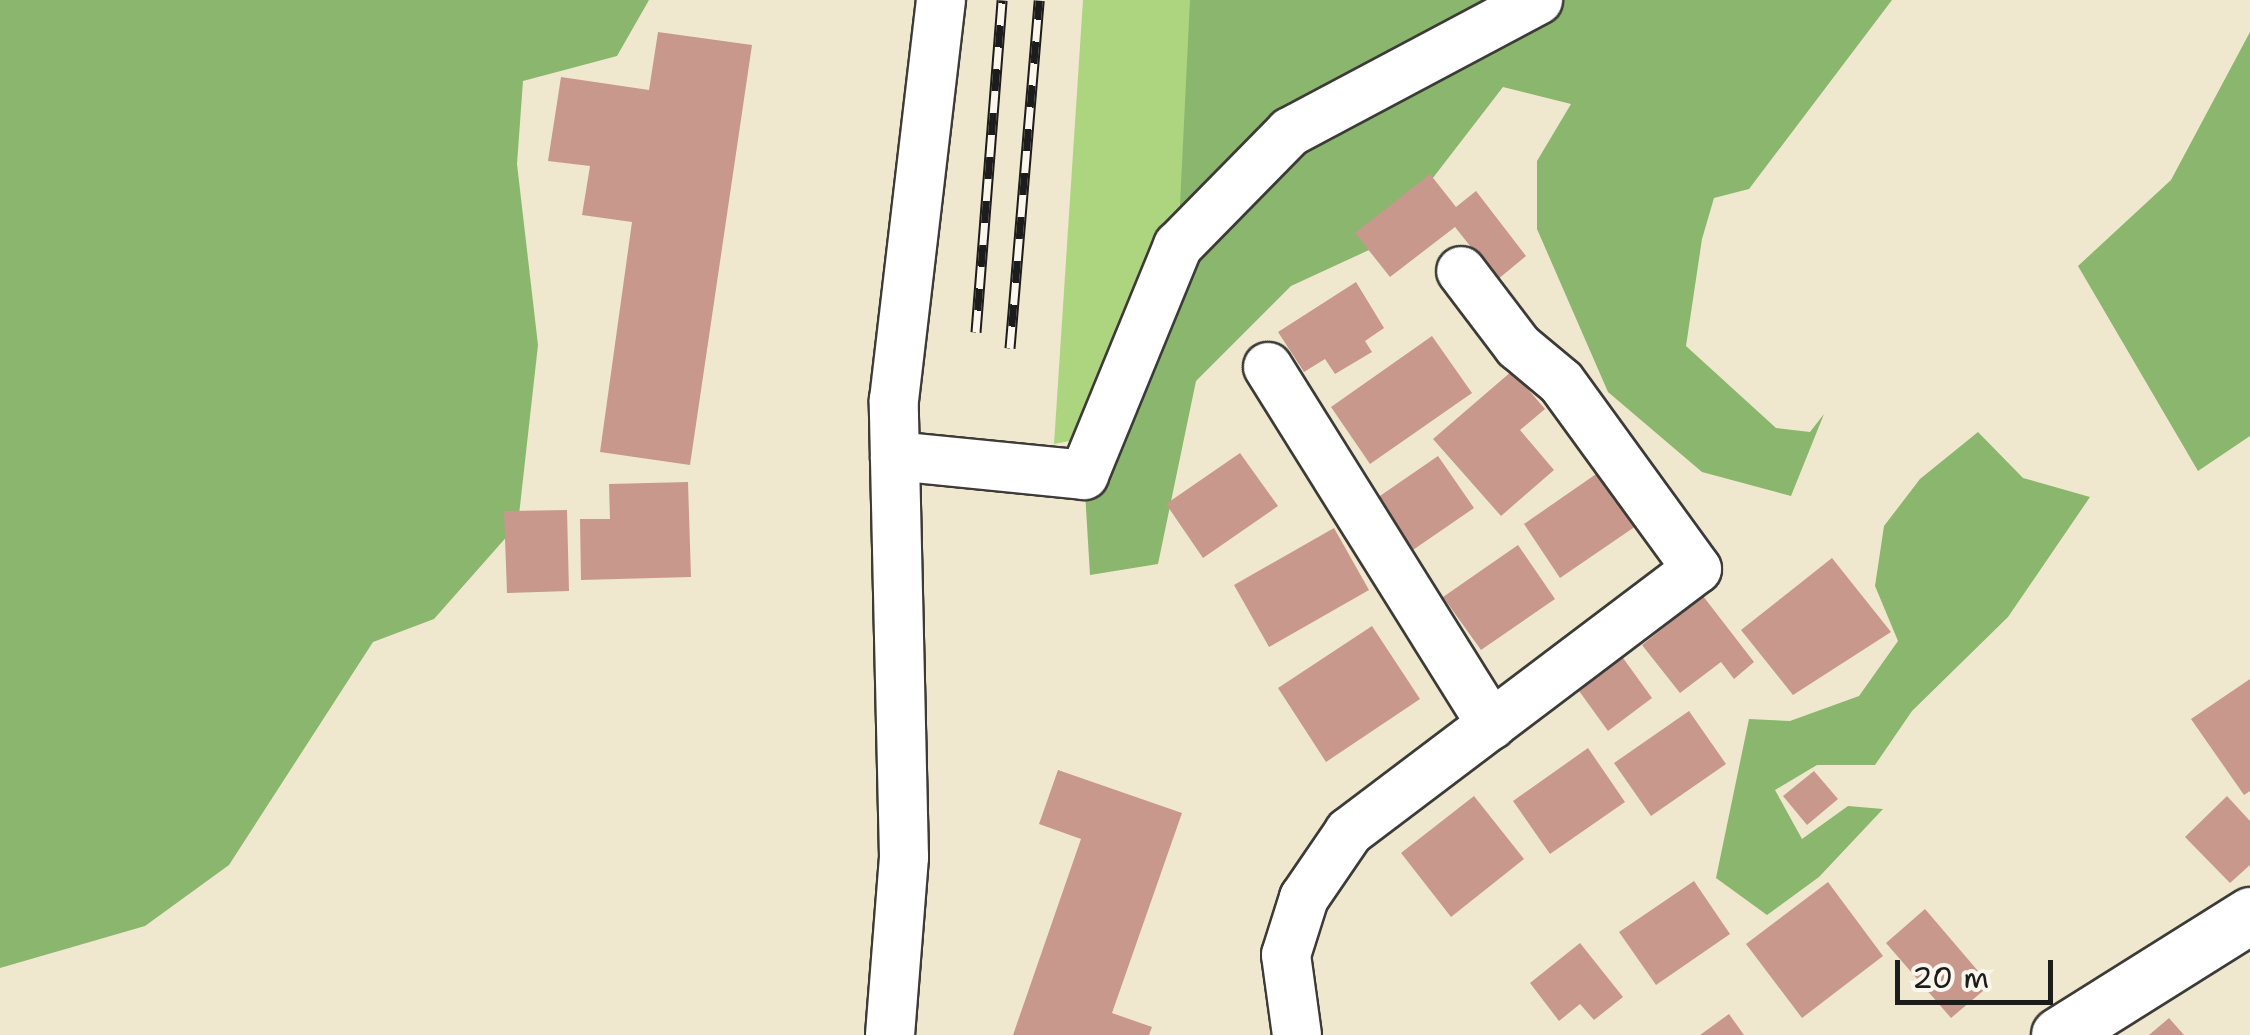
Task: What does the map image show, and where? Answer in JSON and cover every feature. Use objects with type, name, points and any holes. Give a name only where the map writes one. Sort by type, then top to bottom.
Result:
[{"type":"main road","points":[[2059,1035],[2250,915]]},
{"type":"street","points":[[890,1035],[904,857],[894,400],[941,0]]},
{"type":"street","points":[[895,456],[1084,475],[1178,246],[1290,132],[1538,0]]},
{"type":"street","points":[[1298,1035],[1286,955],[1304,898],[1350,832],[1697,569],[1561,382],[1518,346],[1461,271]]},
{"type":"street","points":[[1268,367],[1492,725]]},
{"type":"green space","points":[[0,0],[649,0],[617,56],[523,81],[517,164],[538,345],[518,524],[434,619],[373,642],[229,865],[145,926],[0,968]]},
{"type":"green space","points":[[1083,0],[1197,0],[1178,246],[1100,435],[1054,444]]},
{"type":"green space","points":[[1190,0],[1892,0],[1749,189],[1714,198],[1702,239],[1686,346],[1776,428],[1810,432],[1824,414],[1791,496],[1702,472],[1608,392],[1537,229],[1537,161],[1571,104],[1503,87],[1382,244],[1291,286],[1196,381],[1158,564],[1090,575],[1084,475],[1178,246]]},
{"type":"green space","points":[[2250,32],[2250,436],[2198,471],[2078,266],[2171,180]]},
{"type":"green space","points":[[1978,432],[2023,478],[2090,497],[2008,617],[1912,711],[1875,765],[1817,765],[1775,790],[1802,839],[1848,806],[1883,809],[1819,877],[1767,915],[1716,878],[1749,719],[1790,721],[1859,696],[1898,641],[1875,586],[1884,526],[1920,479]]},
{"type":"building","points":[[658,32],[752,45],[690,465],[600,452],[632,222],[582,215],[590,166],[548,161],[561,77],[649,90]]},
{"type":"building","points":[[1430,174],[1456,207],[1476,191],[1526,256],[1497,280],[1455,227],[1390,277],[1355,233]]},
{"type":"building","points":[[1356,282],[1384,328],[1365,341],[1372,352],[1335,374],[1325,359],[1304,372],[1278,332]]},
{"type":"building","points":[[1432,336],[1472,393],[1370,464],[1331,407]]},
{"type":"building","points":[[1512,371],[1545,409],[1520,430],[1554,470],[1501,516],[1433,439]]},
{"type":"building","points":[[1240,453],[1278,506],[1203,558],[1166,504]]},
{"type":"building","points":[[1438,456],[1474,508],[1410,552],[1374,500]]},
{"type":"building","points":[[1599,472],[1636,526],[1560,578],[1524,524]]},
{"type":"building","points":[[688,482],[691,577],[581,580],[580,519],[610,519],[609,484]]},
{"type":"building","points":[[567,510],[569,591],[507,593],[504,511]]},
{"type":"building","points":[[1334,528],[1369,590],[1269,647],[1234,585]]},
{"type":"building","points":[[1518,545],[1555,599],[1481,650],[1443,597]]},
{"type":"building","points":[[1832,558],[1891,632],[1793,695],[1741,630]]},
{"type":"building","points":[[1703,596],[1754,662],[1734,679],[1721,662],[1680,693],[1642,645]]},
{"type":"building","points":[[1372,626],[1420,699],[1326,762],[1278,688]]},
{"type":"building","points":[[1618,651],[1652,698],[1608,731],[1574,684]]},
{"type":"building","points":[[2250,679],[2250,791],[2244,795],[2191,719]]},
{"type":"building","points":[[1689,711],[1726,764],[1651,816],[1614,763]]},
{"type":"building","points":[[1588,748],[1625,802],[1550,854],[1513,801]]},
{"type":"building","points":[[1058,770],[1182,813],[1112,1013],[1152,1027],[1149,1035],[1013,1035],[1081,839],[1039,824]]},
{"type":"building","points":[[1814,771],[1838,799],[1807,825],[1783,796]]},
{"type":"building","points":[[1474,796],[1524,859],[1451,917],[1401,853]]},
{"type":"building","points":[[2227,796],[2250,821],[2250,865],[2230,883],[2185,837]]},
{"type":"building","points":[[1694,881],[1730,934],[1656,985],[1619,932]]},
{"type":"building","points":[[1828,882],[1883,956],[1802,1018],[1746,944]]},
{"type":"building","points":[[1925,909],[1990,985],[1951,1018],[1886,943]]},
{"type":"building","points":[[1580,943],[1623,997],[1594,1020],[1580,1004],[1559,1021],[1530,983]]},
{"type":"building","points":[[1729,1014],[1744,1035],[1700,1035]]},
{"type":"building","points":[[2169,1018],[2184,1035],[2149,1035]]},
{"type":"railway","points":[[976,332],[1002,0]]},
{"type":"railway","points":[[1010,348],[1039,0]]}]
